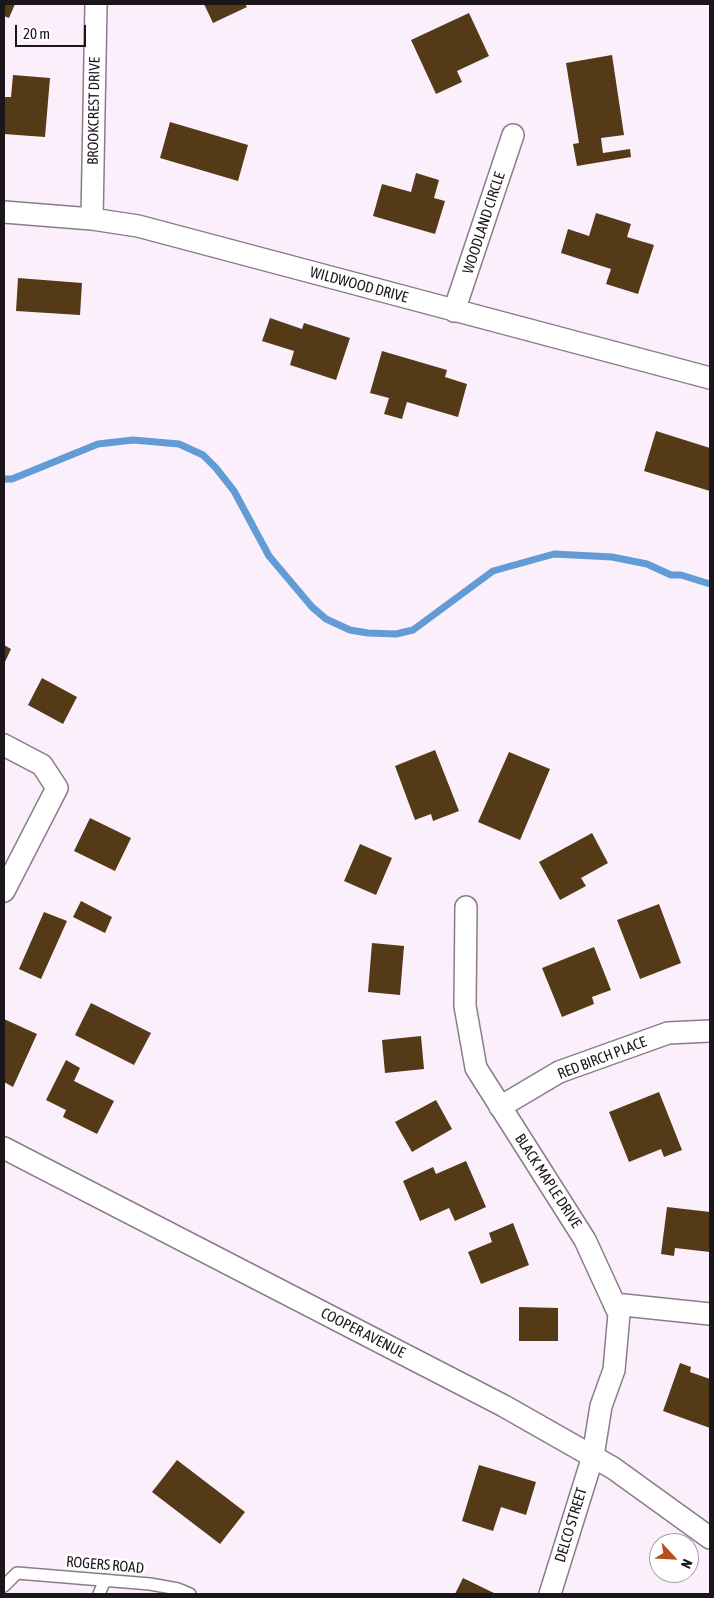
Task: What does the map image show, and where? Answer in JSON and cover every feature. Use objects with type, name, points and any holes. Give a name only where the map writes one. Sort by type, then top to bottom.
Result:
[{"type":"street","name":"BROOKCREST DRIVE","points":[[92,218],[96,4]]},
{"type":"street","name":"WOODLAND CIRCLE","points":[[454,311],[512,135]]},
{"type":"street","name":"WILDWOOD DRIVE","points":[[4,212],[92,218],[138,226],[710,378]]},
{"type":"street","points":[[4,745],[42,765],[57,788],[4,891]]},
{"type":"street","name":"BLACK MAPLE DRIVE","points":[[466,907],[465,1006],[476,1068],[585,1240],[619,1314],[614,1370],[601,1406],[593,1456]]},
{"type":"street","name":"RED BIRCH PLACE","points":[[500,1107],[559,1072],[668,1033],[710,1031]]},
{"type":"street","name":"COOPER AVENUE","points":[[4,1148],[504,1406],[613,1468],[710,1538]]},
{"type":"street","points":[[614,1304],[710,1314]]},
{"type":"street","name":"DELCO STREET","points":[[550,1594],[593,1456]]},
{"type":"lane","name":"ROGERS ROAD","points":[[4,1586],[17,1573],[150,1584],[178,1589],[190,1594]]},
{"type":"lane","points":[[99,1594],[105,1580]]},
{"type":"building","points":[[4,4],[15,4],[9,18],[4,16]]},
{"type":"building","points":[[204,4],[245,4],[247,7],[213,23]]},
{"type":"building","points":[[469,13],[489,56],[457,71],[462,82],[436,94],[411,40]]},
{"type":"building","points":[[612,55],[624,135],[601,138],[603,153],[630,149],[631,157],[577,166],[573,144],[579,143],[566,63]]},
{"type":"building","points":[[13,75],[50,78],[45,137],[4,134],[4,97],[11,97]]},
{"type":"building","points":[[170,122],[248,145],[238,181],[160,158]]},
{"type":"building","points":[[416,173],[439,180],[434,198],[445,201],[435,234],[373,216],[382,184],[411,192]]},
{"type":"building","points":[[596,213],[631,224],[627,237],[654,245],[638,294],[606,284],[611,269],[561,253],[568,229],[589,236]]},
{"type":"building","points":[[18,278],[82,283],[80,315],[16,311]]},
{"type":"building","points":[[270,318],[302,329],[304,323],[350,338],[336,380],[290,365],[294,351],[262,341]]},
{"type":"building","points":[[382,351],[447,370],[445,377],[467,384],[458,417],[407,402],[402,419],[384,414],[389,398],[370,393]]},
{"type":"building","points":[[656,431],[710,448],[710,491],[644,471]]},
{"type":"building","points":[[4,645],[11,649],[4,664]]},
{"type":"building","points":[[42,678],[77,697],[63,724],[28,705]]},
{"type":"building","points":[[435,750],[459,811],[433,821],[431,814],[415,820],[395,766]]},
{"type":"building","points":[[509,752],[550,769],[520,840],[478,822]]},
{"type":"building","points":[[90,818],[131,838],[115,871],[74,851]]},
{"type":"building","points":[[592,833],[608,863],[581,878],[586,886],[560,900],[539,862]]},
{"type":"building","points":[[360,844],[392,858],[376,895],[344,881]]},
{"type":"building","points":[[81,901],[112,917],[105,933],[73,917]]},
{"type":"building","points":[[659,904],[681,963],[640,979],[617,920]]},
{"type":"building","points":[[44,912],[67,921],[41,979],[19,969]]},
{"type":"building","points":[[372,943],[404,946],[400,995],[368,992]]},
{"type":"building","points":[[594,947],[611,990],[592,997],[594,1004],[562,1017],[542,968]]},
{"type":"building","points":[[91,1003],[151,1033],[134,1065],[75,1035]]},
{"type":"building","points":[[4,1019],[37,1034],[13,1087],[4,1082]]},
{"type":"building","points":[[421,1036],[424,1069],[385,1073],[382,1040]]},
{"type":"building","points":[[66,1060],[80,1068],[74,1081],[114,1101],[97,1134],[63,1117],[66,1110],[46,1100]]},
{"type":"building","points":[[659,1092],[682,1150],[664,1157],[661,1149],[629,1162],[609,1112]]},
{"type":"building","points":[[436,1100],[452,1129],[412,1152],[395,1122]]},
{"type":"building","points":[[466,1161],[486,1207],[455,1221],[449,1208],[420,1221],[403,1181],[433,1167],[436,1174]]},
{"type":"building","points":[[667,1207],[710,1212],[710,1252],[675,1248],[674,1256],[661,1254]]},
{"type":"building","points":[[513,1223],[529,1265],[481,1284],[468,1252],[492,1242],[489,1233]]},
{"type":"building","points":[[519,1307],[558,1308],[558,1341],[519,1341]]},
{"type":"building","points":[[680,1363],[691,1367],[690,1372],[710,1379],[710,1428],[663,1411]]},
{"type":"building","points":[[177,1460],[245,1512],[220,1544],[152,1492]]},
{"type":"building","points":[[479,1465],[536,1482],[526,1515],[501,1507],[493,1531],[462,1521]]},
{"type":"building","points":[[463,1578],[496,1594],[455,1594]]},
{"type":"waterway","points":[[4,479],[12,479],[98,444],[133,440],[179,444],[203,455],[216,468],[234,491],[269,556],[312,607],[326,619],[350,630],[368,633],[396,634],[413,630],[493,571],[554,554],[612,557],[647,564],[671,575],[681,575],[710,584]]}]
